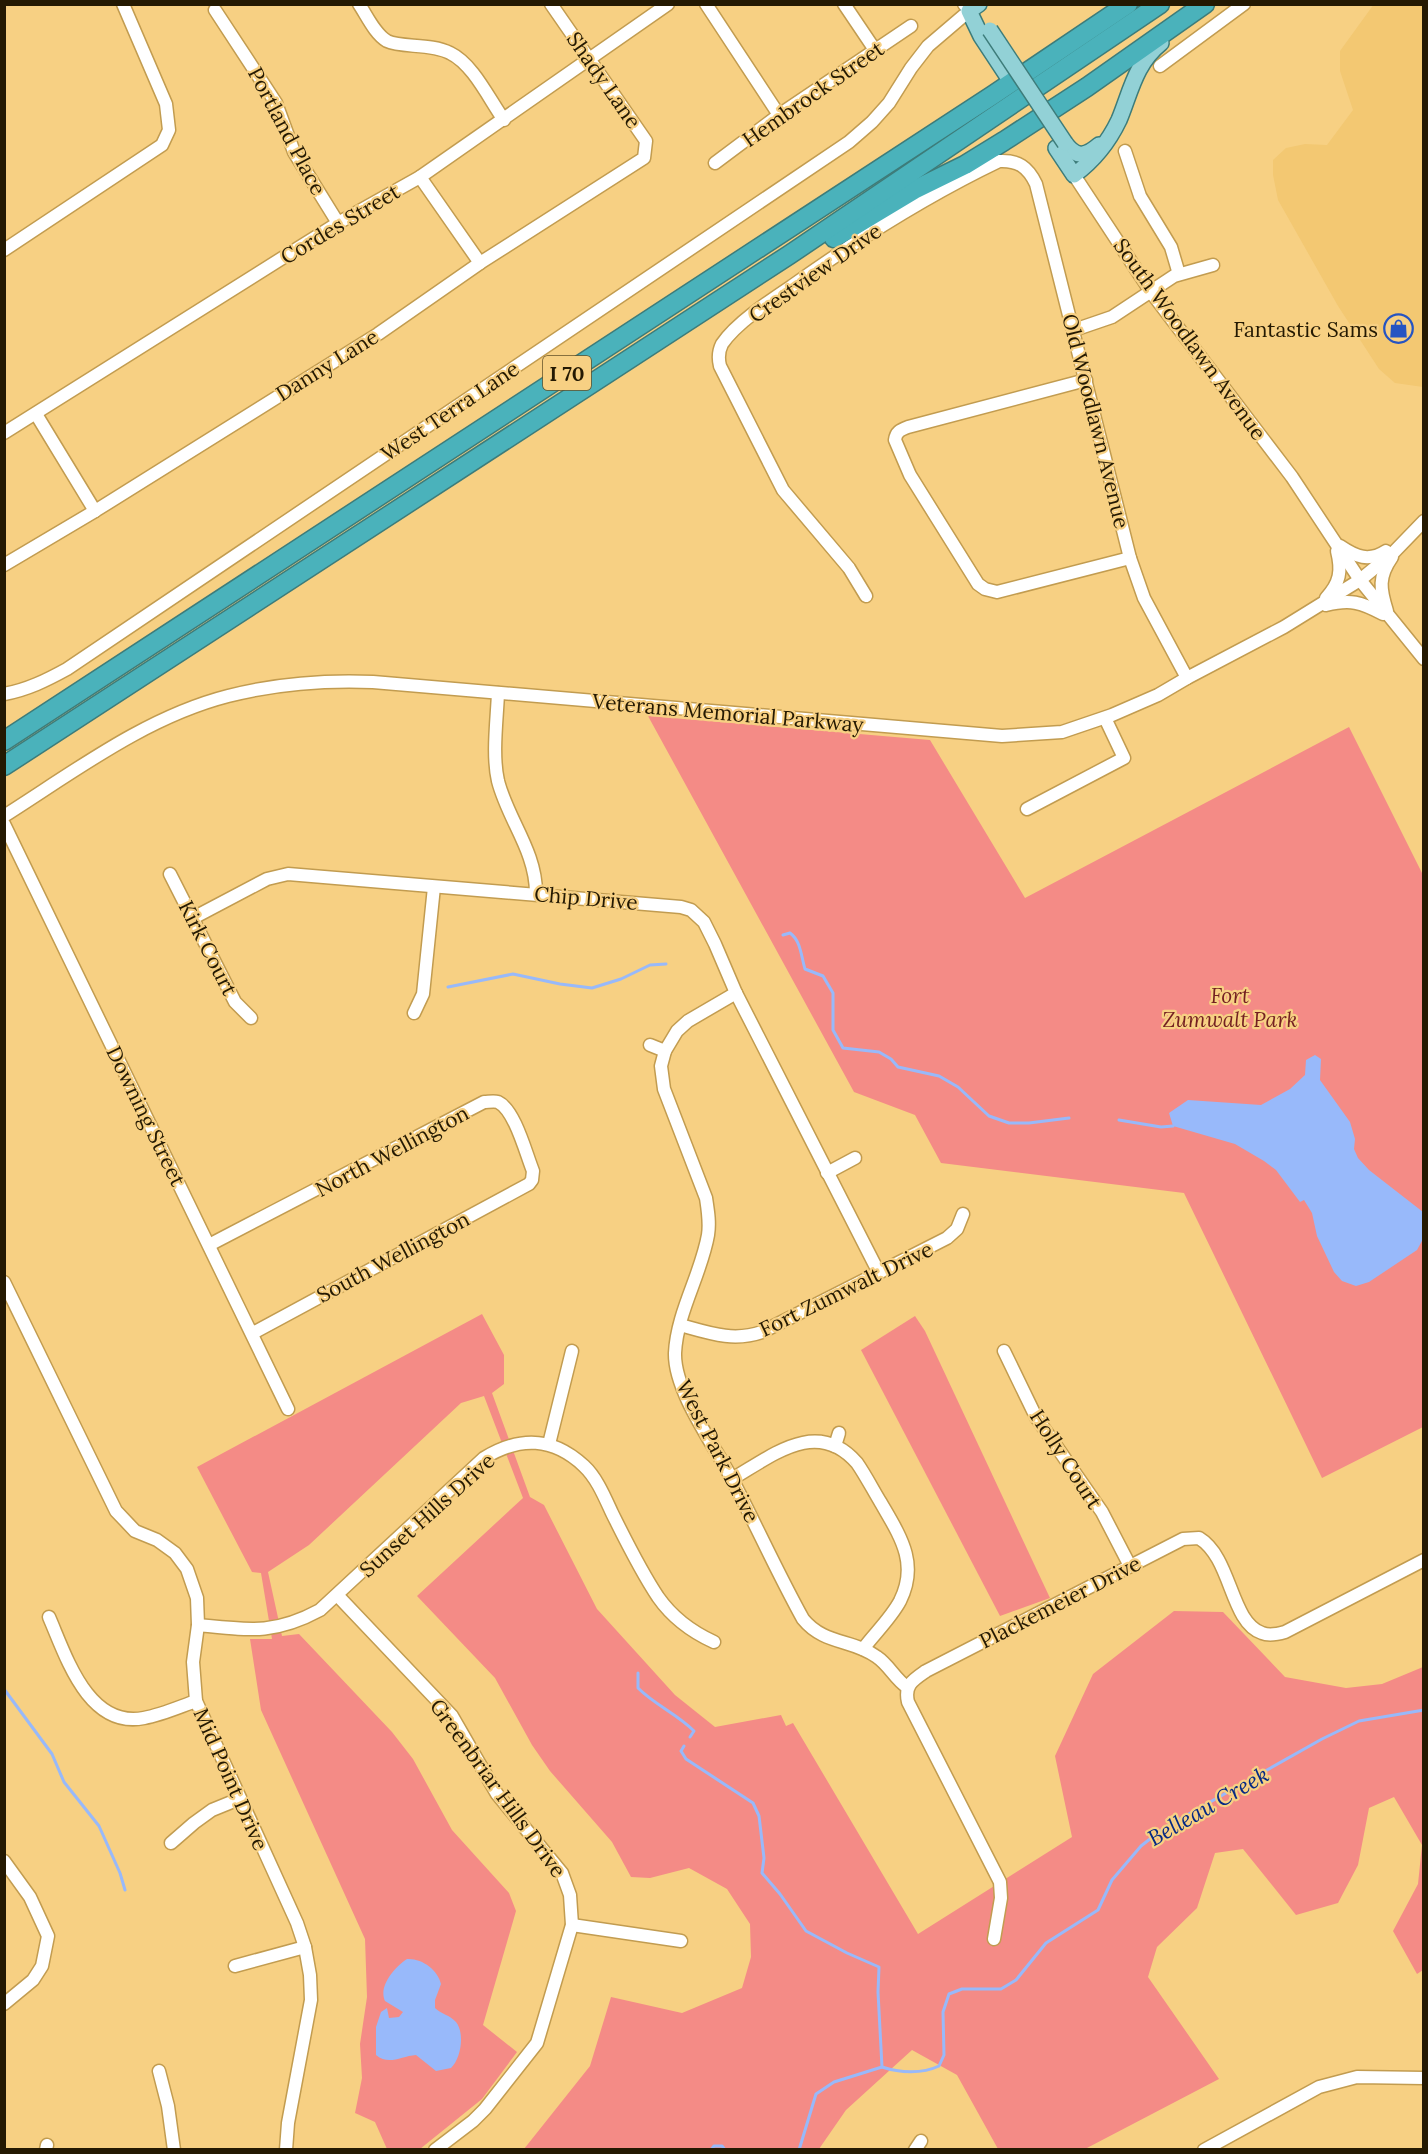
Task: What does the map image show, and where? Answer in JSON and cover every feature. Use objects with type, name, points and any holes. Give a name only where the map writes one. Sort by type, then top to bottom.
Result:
[{"type":"highway","name":"I 70","points":[[4,741],[984,101],[1128,4]]},
{"type":"highway","name":"I 70","points":[[4,766],[789,255],[1160,4]]},
{"type":"highway","points":[[789,255],[819,247],[914,190],[965,165],[1087,87],[1205,4]]},
{"type":"main road","points":[[985,33],[984,16],[989,4]]},
{"type":"main road","points":[[1074,175],[1083,168],[1112,134],[1132,81],[1146,57],[1159,44],[1215,4]]},
{"type":"main road","name":"South Woodlawn Avenue","points":[[971,7],[985,33],[1060,146],[1074,175]]},
{"type":"main road","points":[[1060,146],[1077,155],[1086,154],[1112,134]]},
{"type":"street","points":[[4,250],[162,145],[169,130],[166,104],[123,4]]},
{"type":"street","points":[[359,4],[380,35],[387,41],[422,45],[448,52],[465,63],[504,120]]},
{"type":"street","name":"Shady Lane","points":[[551,4],[646,141],[644,158]]},
{"type":"street","name":"Cordes Street","points":[[4,433],[338,223],[420,177],[668,4]]},
{"type":"street","points":[[706,4],[779,115]]},
{"type":"street","points":[[844,4],[875,50]]},
{"type":"street","points":[[1160,66],[1244,4]]},
{"type":"street","name":"West Terra Lane","points":[[4,694],[44,681],[66,669],[849,142],[889,103],[928,46],[971,7]]},
{"type":"street","name":"Portland Place","points":[[215,10],[276,103],[294,152],[338,223]]},
{"type":"street","name":"Hembrock Street","points":[[715,163],[779,115],[911,26]]},
{"type":"street","points":[[1125,151],[1140,196],[1171,247],[1179,274]]},
{"type":"street","name":"Danny Lane","points":[[4,565],[95,511],[378,334],[480,263],[644,158]]},
{"type":"street","name":"Crestview Drive","points":[[866,596],[849,568],[783,490],[720,366],[718,356],[722,345],[732,333],[769,301],[904,211],[999,160],[1017,162]]},
{"type":"street","name":"Old Woodlawn Avenue","points":[[1017,162],[1030,173],[1036,184],[1130,558],[1144,598],[1187,678]]},
{"type":"street","name":"South Woodlawn Avenue","points":[[1074,175],[1151,292],[1292,477],[1360,580],[1424,659]]},
{"type":"street","points":[[420,177],[480,263]]},
{"type":"street","points":[[1074,330],[1112,317],[1179,274],[1213,265]]},
{"type":"street","points":[[1086,380],[908,427],[900,430],[895,440],[910,475],[978,584],[985,589],[997,592],[1130,558]]},
{"type":"street","points":[[36,414],[95,511]]},
{"type":"street","name":"Veterans Memorial Parkway","points":[[4,816],[111,748],[143,731],[183,712],[227,697],[274,686],[363,681],[1002,736],[1062,732],[1105,718],[1158,695],[1284,627],[1360,580],[1424,521]]},
{"type":"street","points":[[1334,541],[1353,555],[1366,558],[1377,557],[1405,540]]},
{"type":"street","points":[[1389,618],[1381,581],[1386,566],[1405,540]]},
{"type":"street","points":[[1317,607],[1335,588],[1339,579],[1341,569],[1334,541]]},
{"type":"street","points":[[1317,607],[1349,601],[1362,603],[1389,618]]},
{"type":"street","points":[[498,693],[496,760],[498,782],[534,866],[536,893]]},
{"type":"street","points":[[1027,809],[1124,758],[1105,718]]},
{"type":"street","name":"Downing Street","points":[[4,824],[288,1409]]},
{"type":"street","name":"Kirk Court","points":[[170,874],[236,1002],[251,1018]]},
{"type":"street","name":"Chip Drive","points":[[194,918],[267,879],[288,874],[434,887],[536,893],[691,909],[704,922],[736,993],[879,1273]]},
{"type":"street","points":[[414,1013],[423,994],[434,887]]},
{"type":"street","points":[[650,1045],[665,1051],[677,1031],[688,1021],[736,993]]},
{"type":"street","name":"West Park Drive","points":[[665,1051],[661,1066],[664,1089],[706,1198],[709,1216],[708,1235],[680,1325],[675,1360],[686,1397],[732,1479],[803,1619],[817,1633],[863,1648],[878,1657],[907,1687]]},
{"type":"street","name":"North Wellington","points":[[209,1245],[484,1102],[496,1101],[505,1107],[511,1116],[533,1171],[532,1180]]},
{"type":"street","points":[[828,1173],[855,1158]]},
{"type":"street","name":"South Wellington","points":[[253,1333],[529,1184],[532,1180]]},
{"type":"street","name":"Fort Zumwalt Drive","points":[[680,1325],[723,1337],[756,1334],[947,1238],[957,1229],[963,1214]]},
{"type":"street","name":"Mid Point Drive","points":[[4,1282],[116,1511],[135,1531],[157,1540],[175,1553],[187,1569],[197,1598],[198,1625],[193,1662],[196,1701],[297,1923],[305,1947],[310,1975],[310,2000],[288,2123],[286,2150]]},
{"type":"street","points":[[549,1444],[572,1351]]},
{"type":"street","name":"Holly Court","points":[[1004,1351],[1036,1417],[1102,1512],[1130,1566]]},
{"type":"street","points":[[835,1446],[839,1433]]},
{"type":"street","points":[[732,1479],[797,1443],[814,1441],[835,1446],[850,1455],[860,1466],[903,1540],[907,1555],[907,1578],[901,1599],[891,1615],[863,1648]]},
{"type":"street","name":"Sunset Hills Drive","points":[[198,1625],[248,1630],[276,1628],[302,1620],[320,1610],[338,1596],[484,1458],[504,1448],[525,1442],[549,1444],[563,1449],[586,1467],[602,1492],[636,1561],[659,1599],[692,1631],[714,1642]]},
{"type":"street","name":"Plackemeier Drive","points":[[907,1687],[926,1671],[1183,1539],[1199,1538],[1206,1542],[1219,1558],[1236,1601],[1248,1623],[1262,1633],[1272,1634],[1285,1632],[1424,1560]]},
{"type":"street","name":"Greenbriar Hills Drive","points":[[338,1596],[452,1716],[503,1803],[562,1873],[570,1895],[572,1925],[537,2043],[485,2109],[435,2150]]},
{"type":"street","points":[[49,1617],[68,1661],[85,1692],[103,1711],[122,1718],[143,1719],[196,1701]]},
{"type":"street","points":[[907,1687],[908,1702],[1000,1882],[1001,1898],[994,1939]]},
{"type":"street","points":[[171,1844],[212,1810],[239,1799]]},
{"type":"street","points":[[4,1861],[30,1897],[48,1936],[42,1966],[33,1980],[4,2004]]},
{"type":"street","points":[[572,1925],[681,1941]]},
{"type":"street","points":[[235,1966],[305,1947]]},
{"type":"street","points":[[159,2071],[168,2106],[174,2150]]},
{"type":"street","points":[[1204,2150],[1319,2087],[1357,2077],[1424,2078]]},
{"type":"shaded area","points":[[1374,4],[1423,5],[1423,387],[1395,383],[1379,369],[1338,306],[1278,200],[1273,175],[1273,160],[1286,148],[1305,144],[1327,145],[1353,110],[1340,71],[1340,51]]},
{"type":"green space","name":"Fort Zumwalt Park","points":[[648,716],[930,740],[1025,898],[1349,727],[1423,875],[1423,1427],[1322,1478],[1184,1193],[941,1163],[915,1115],[854,1092]]},
{"type":"green space","points":[[482,1314],[504,1355],[504,1384],[492,1393],[530,1497],[544,1505],[597,1609],[675,1695],[715,1727],[781,1715],[786,1726],[793,1723],[918,1934],[1072,1837],[1055,1756],[1093,1674],[1174,1611],[1223,1612],[1285,1677],[1346,1688],[1382,1684],[1423,1667],[1423,1970],[1417,1974],[1393,1931],[1418,1884],[1422,1845],[1394,1797],[1369,1808],[1358,1865],[1338,1903],[1296,1915],[1243,1849],[1215,1853],[1197,1908],[1157,1947],[1148,1977],[1219,2079],[1085,2149],[998,2149],[957,2075],[912,2050],[846,2110],[819,2149],[524,2149],[590,2066],[611,1997],[682,2013],[742,1988],[751,1957],[750,1924],[727,1889],[689,1868],[650,1878],[631,1877],[612,1842],[550,1771],[532,1745],[495,1678],[417,1596],[523,1498],[484,1396],[461,1403],[309,1545],[268,1572],[282,1636],[299,1634],[392,1732],[413,1759],[452,1830],[509,1893],[516,1911],[483,2025],[517,2052],[482,2099],[420,2149],[387,2149],[375,2122],[355,2113],[362,2078],[360,2044],[367,1997],[365,1939],[261,1710],[250,1639],[272,1639],[261,1573],[252,1572],[197,1467]]},
{"type":"green space","points":[[915,1316],[925,1331],[1050,1598],[1000,1616],[861,1350]]},
{"type":"water","points":[[1315,1055],[1321,1059],[1320,1080],[1350,1122],[1355,1139],[1354,1149],[1358,1158],[1369,1170],[1423,1212],[1423,1239],[1417,1250],[1369,1282],[1356,1286],[1342,1281],[1334,1272],[1317,1236],[1312,1213],[1304,1200],[1300,1202],[1276,1170],[1235,1144],[1173,1126],[1169,1113],[1188,1100],[1261,1105],[1290,1089],[1305,1075],[1306,1060]]},
{"type":"water","points":[[407,1959],[424,1963],[437,1974],[441,1984],[435,2000],[435,2008],[454,2020],[459,2027],[461,2046],[451,2068],[436,2071],[416,2055],[386,2060],[376,2055],[376,2027],[381,2012],[387,2008],[389,2018],[399,2017],[403,2012],[385,2001],[384,1989],[389,1977]]},
{"type":"waterway","points":[[783,935],[790,933],[794,936],[799,944],[805,969],[823,976],[833,993],[833,1030],[843,1048],[879,1052],[891,1059],[898,1067],[939,1076],[958,1087],[989,1116],[1009,1123],[1069,1118]]},
{"type":"waterway","points":[[448,987],[513,974],[592,988],[621,979],[650,965],[666,964]]},
{"type":"waterway","points":[[1119,1120],[1161,1127],[1173,1126]]},
{"type":"waterway","points":[[638,1673],[638,1688],[694,1731],[690,1737]]},
{"type":"waterway","points":[[4,1689],[52,1754],[64,1782],[99,1826],[125,1890]]},
{"type":"waterway","name":"Belleau Creek","points":[[799,2150],[816,2094],[834,2082],[882,2067],[911,2072],[939,2066],[944,2055],[943,2012],[949,1994],[962,1989],[1001,1989],[1016,1980],[1046,1943],[1098,1910],[1112,1880],[1141,1846],[1164,1828],[1322,1739],[1359,1721],[1424,1710]]},
{"type":"waterway","points":[[684,1746],[681,1751],[686,1759],[753,1803],[759,1816],[764,1858],[762,1873],[806,1931],[879,1967],[882,2067]]},
{"type":"waterway","name":"Belleau Creek","points":[[711,2150],[714,2146],[722,2146],[725,2150]]},
{"type":"place","name":"Fantastic Sams","points":[[1399,329]]}]
